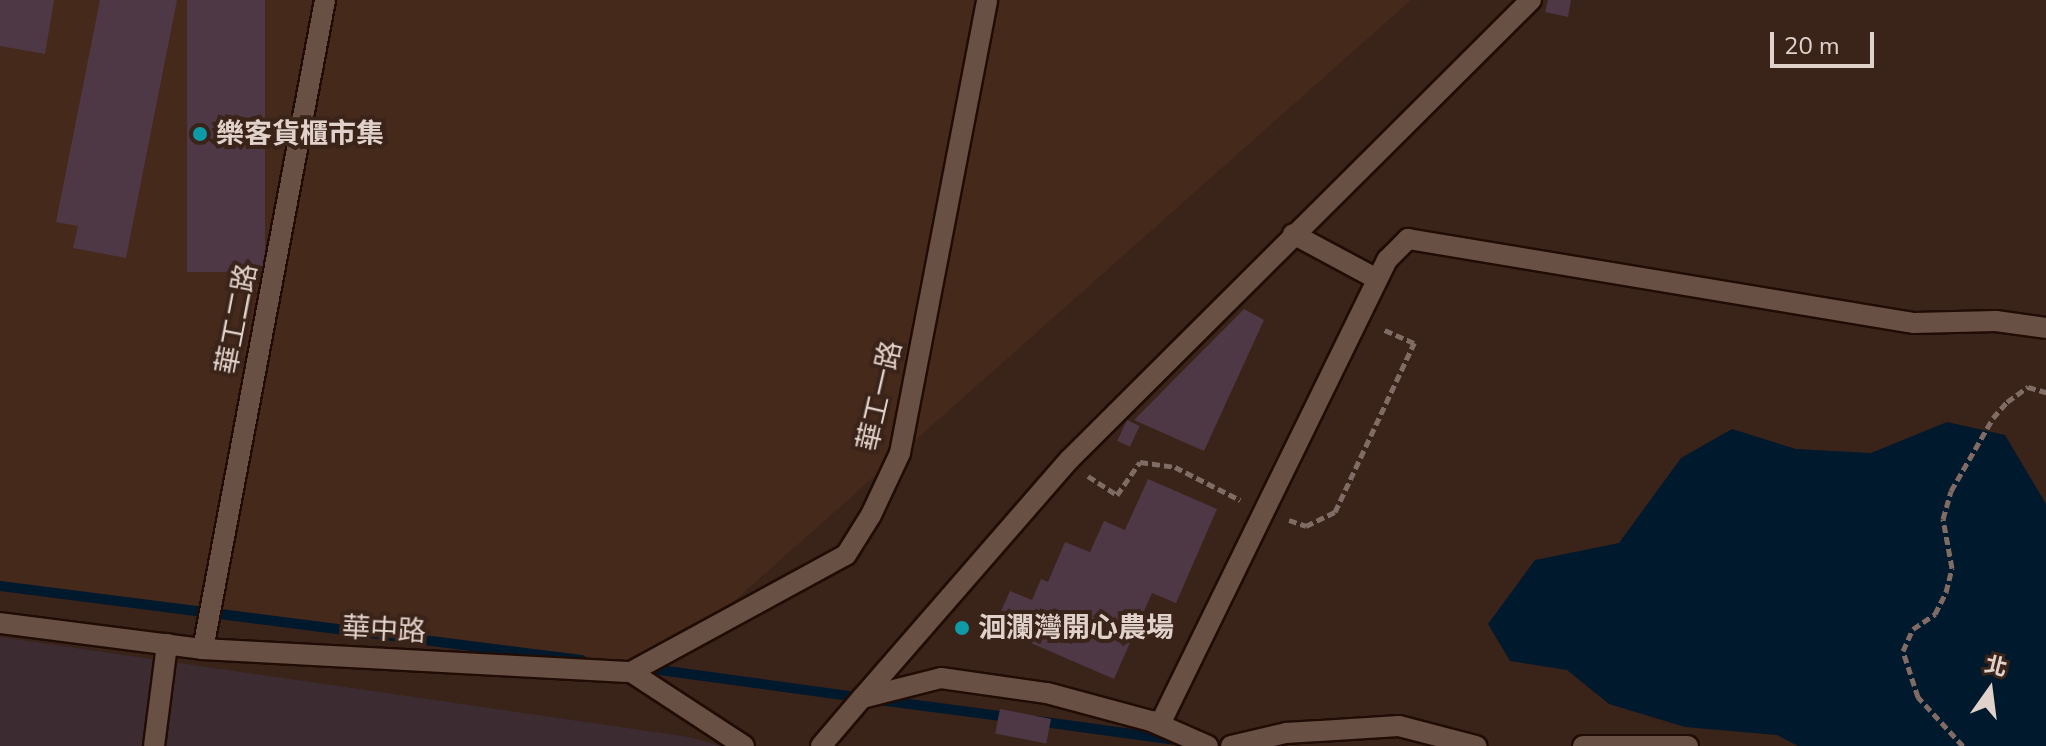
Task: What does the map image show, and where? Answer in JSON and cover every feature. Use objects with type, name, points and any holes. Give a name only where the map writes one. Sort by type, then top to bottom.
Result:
[{"type":"street","name":"華工二路","points":[[203,649],[325,0]]},
{"type":"street","name":"華工一路","points":[[631,672],[846,555],[871,515],[900,453],[987,0]]},
{"type":"street","points":[[821,746],[1069,460],[1531,0]]},
{"type":"street","points":[[1293,234],[1377,279]]},
{"type":"street","points":[[1160,724],[1377,279],[1387,260],[1408,239],[1914,323],[1996,321],[2046,328]]},
{"type":"street","name":"華中路","points":[[0,623],[203,649],[631,672]]},
{"type":"street","points":[[154,746],[167,644]]},
{"type":"street","points":[[631,672],[744,746]]},
{"type":"street","points":[[862,698],[941,678],[1047,693],[1160,724],[1208,746]]},
{"type":"street","points":[[1231,746],[1286,733],[1399,726],[1476,746]]},
{"type":"street","points":[[1583,746],[1688,746]]},
{"type":"path","points":[[1963,746],[1918,697],[1903,651],[1913,629],[1935,614],[1946,592],[1952,568],[1943,519],[1951,491],[2007,402],[2028,387],[2046,392]]},
{"type":"shaded area","points":[[0,0],[1411,0],[661,666],[0,583]]},
{"type":"shaded area","points":[[0,637],[689,737],[721,746],[0,746]]},
{"type":"water","points":[[1947,422],[2005,435],[2046,504],[2046,746],[1798,746],[1777,735],[1685,727],[1609,704],[1567,670],[1510,661],[1488,624],[1535,560],[1619,543],[1681,458],[1732,429],[1796,449],[1871,453]]},
{"type":"building","points":[[0,0],[54,0],[45,54],[0,46]]},
{"type":"building","name":"樂客貨櫃市集","points":[[100,0],[177,0],[126,258],[73,248],[78,226],[56,222]]},
{"type":"building","name":"樂客貨櫃市集","points":[[187,0],[265,0],[265,272],[187,272]]},
{"type":"building","points":[[1548,0],[1571,0],[1568,17],[1545,12]]},
{"type":"building","points":[[1244,309],[1264,320],[1204,451],[1134,420]]},
{"type":"building","points":[[1127,420],[1140,426],[1130,447],[1117,441]]},
{"type":"building","points":[[1148,479],[1217,509],[1176,603],[1152,593],[1114,679],[994,627],[1010,591],[1032,600],[1041,579],[1048,582],[1065,542],[1090,552],[1104,521],[1125,530]]},
{"type":"building","points":[[1000,709],[1051,719],[1046,743],[995,734]]},
{"type":"waterway","points":[[0,586],[581,660]]},
{"type":"waterway","points":[[645,668],[863,698]]},
{"type":"waterway","points":[[879,700],[1009,717]]},
{"type":"waterway","points":[[1037,721],[1176,740]]},
{"type":"place","name":"樂客貨櫃市集","points":[[200,134]]},
{"type":"place","name":"洄瀾灣開心農場","points":[[962,628]]}]
